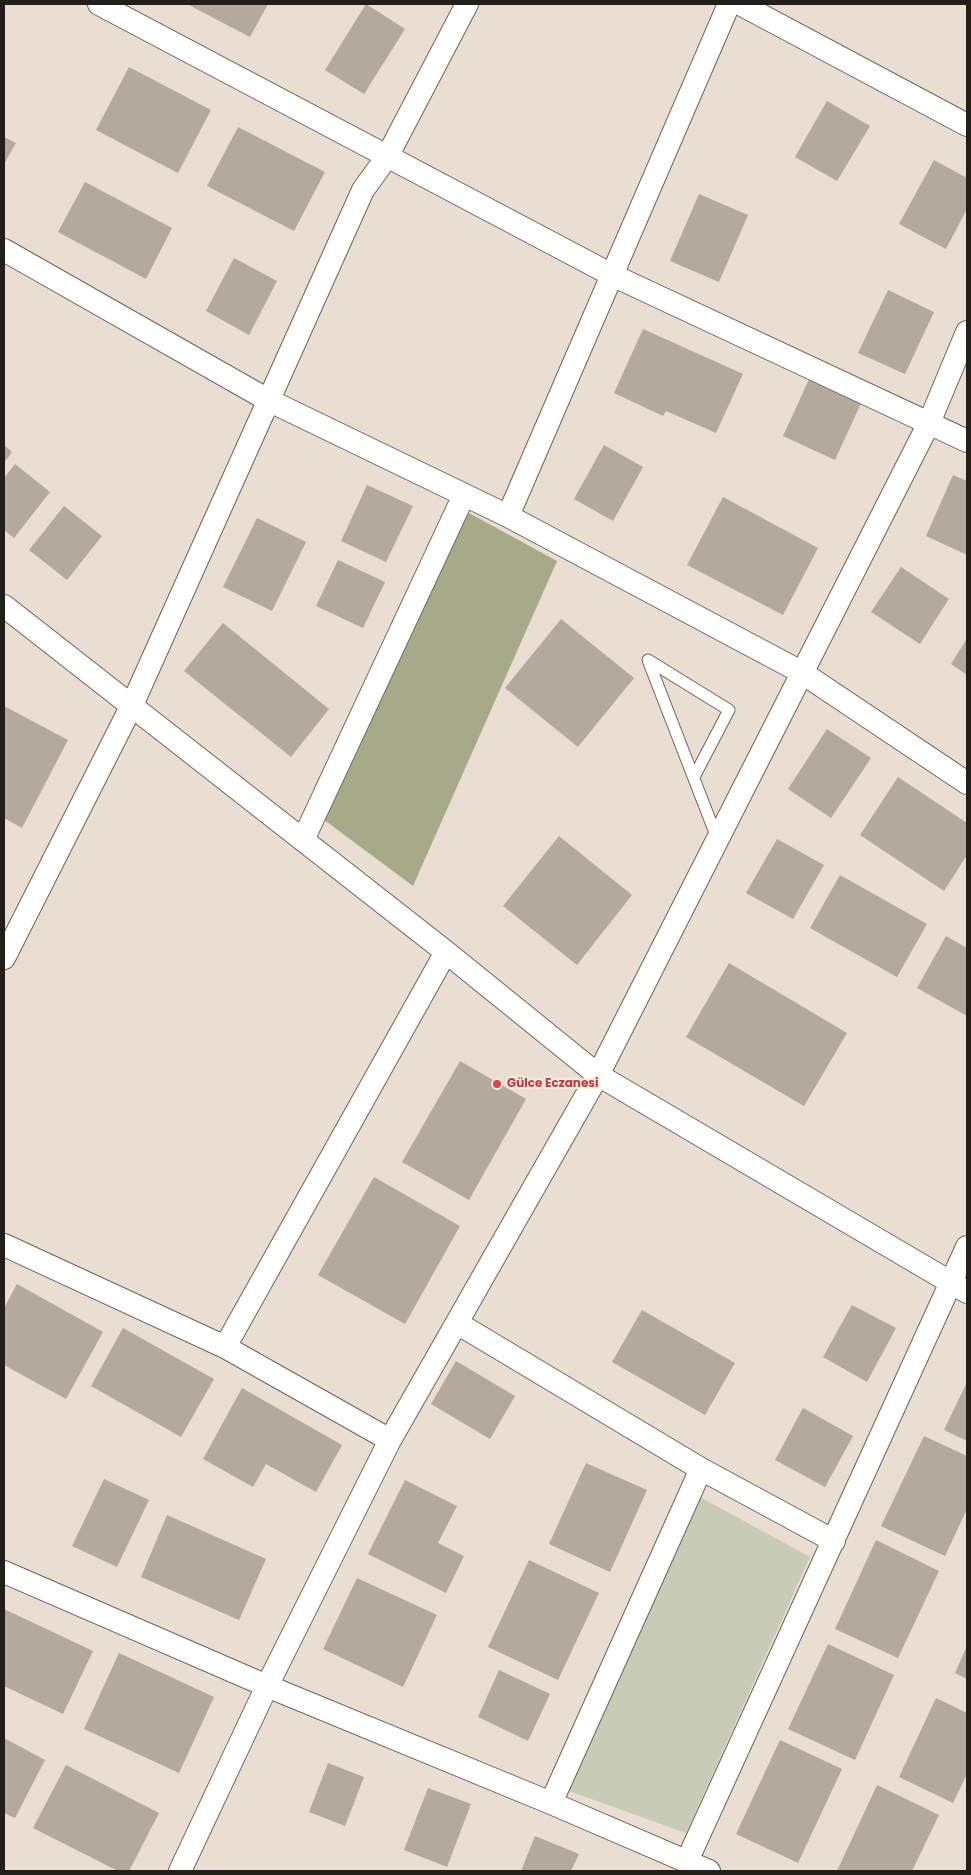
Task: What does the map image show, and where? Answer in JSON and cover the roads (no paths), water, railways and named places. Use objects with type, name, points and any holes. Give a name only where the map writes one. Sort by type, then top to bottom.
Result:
[{"type":"street","points":[[99,4],[612,275],[967,440]]},
{"type":"street","points":[[4,958],[132,705],[362,190],[386,157],[467,4]]},
{"type":"street","points":[[508,516],[729,4]]},
{"type":"street","points":[[740,4],[967,125]]},
{"type":"street","points":[[4,250],[268,400],[508,516],[801,672],[967,783]]},
{"type":"street","points":[[180,1871],[267,1686],[390,1440],[598,1075],[929,423],[967,332]]},
{"type":"street","points":[[302,840],[464,495]]},
{"type":"street","points":[[4,606],[446,952],[598,1075],[959,1287]]},
{"type":"street","points":[[224,1347],[446,952]]},
{"type":"street","points":[[4,1245],[224,1347],[390,1440]]},
{"type":"street","points":[[687,1861],[834,1541],[959,1287],[967,1247]]},
{"type":"street","points":[[457,1323],[701,1469],[834,1541]]},
{"type":"street","points":[[551,1803],[701,1469]]},
{"type":"street","points":[[4,1572],[267,1686],[551,1803],[709,1871]]},
{"type":"lane","points":[[694,777],[729,710],[648,660],[717,838]]},
{"type":"place","name":"Gülce Eczanesi","points":[[497,1084]]}]
